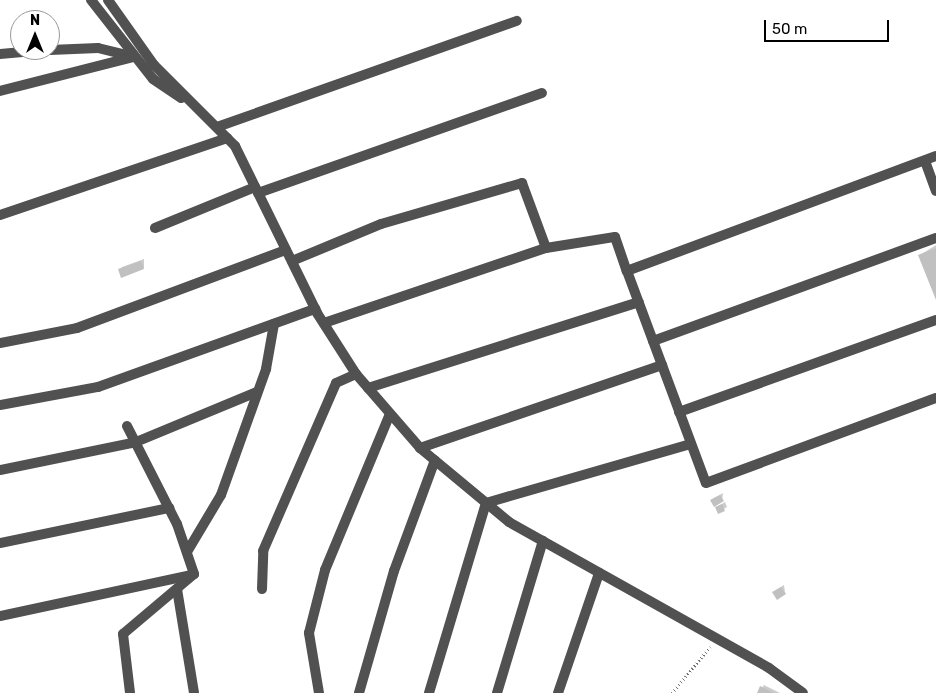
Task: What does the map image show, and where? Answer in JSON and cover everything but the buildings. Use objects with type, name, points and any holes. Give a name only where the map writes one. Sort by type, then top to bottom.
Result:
[{"type":"street","points":[[91,0],[133,57],[153,79],[203,112]]},
{"type":"street","points":[[108,0],[154,65],[227,138],[256,190],[315,309],[356,374],[420,448],[486,503],[543,541],[717,639],[803,693]]},
{"type":"street","points":[[218,127],[517,21]]},
{"type":"street","points":[[60,50],[98,48],[133,57]]},
{"type":"street","points":[[0,91],[133,57]]},
{"type":"street","points":[[155,228],[256,190],[542,93]]},
{"type":"street","points":[[0,215],[227,138]]},
{"type":"street","points":[[627,271],[936,156]]},
{"type":"street","points":[[925,161],[936,191]]},
{"type":"street","points":[[292,261],[381,224],[522,182],[546,248]]},
{"type":"street","points":[[324,323],[546,248],[615,237],[706,483],[936,398]]},
{"type":"street","points":[[653,341],[936,238]]},
{"type":"street","points":[[0,343],[78,328],[286,250]]},
{"type":"street","points":[[368,388],[639,302]]},
{"type":"street","points":[[0,405],[98,387],[315,309]]},
{"type":"street","points":[[679,412],[936,320]]},
{"type":"street","points":[[187,552],[221,495],[257,392],[274,324]]},
{"type":"street","points":[[420,448],[662,365]]},
{"type":"street","points":[[262,589],[263,551],[336,383],[356,374]]},
{"type":"street","points":[[0,470],[136,442],[257,392]]},
{"type":"street","points":[[319,693],[311,624],[325,570],[390,414]]},
{"type":"street","points":[[127,426],[169,508],[194,574]]},
{"type":"street","points":[[486,503],[691,444]]},
{"type":"street","points":[[359,693],[394,571],[435,460]]},
{"type":"street","points":[[429,693],[486,503]]},
{"type":"street","points":[[0,543],[169,508]]},
{"type":"street","points":[[498,693],[543,541]]},
{"type":"street","points":[[558,693],[599,572]]},
{"type":"street","points":[[130,693],[122,634],[194,574]]},
{"type":"street","points":[[0,616],[194,574]]},
{"type":"street","points":[[176,589],[194,693]]},
{"type":"path","points":[[680,693],[674,691],[717,639]]}]
